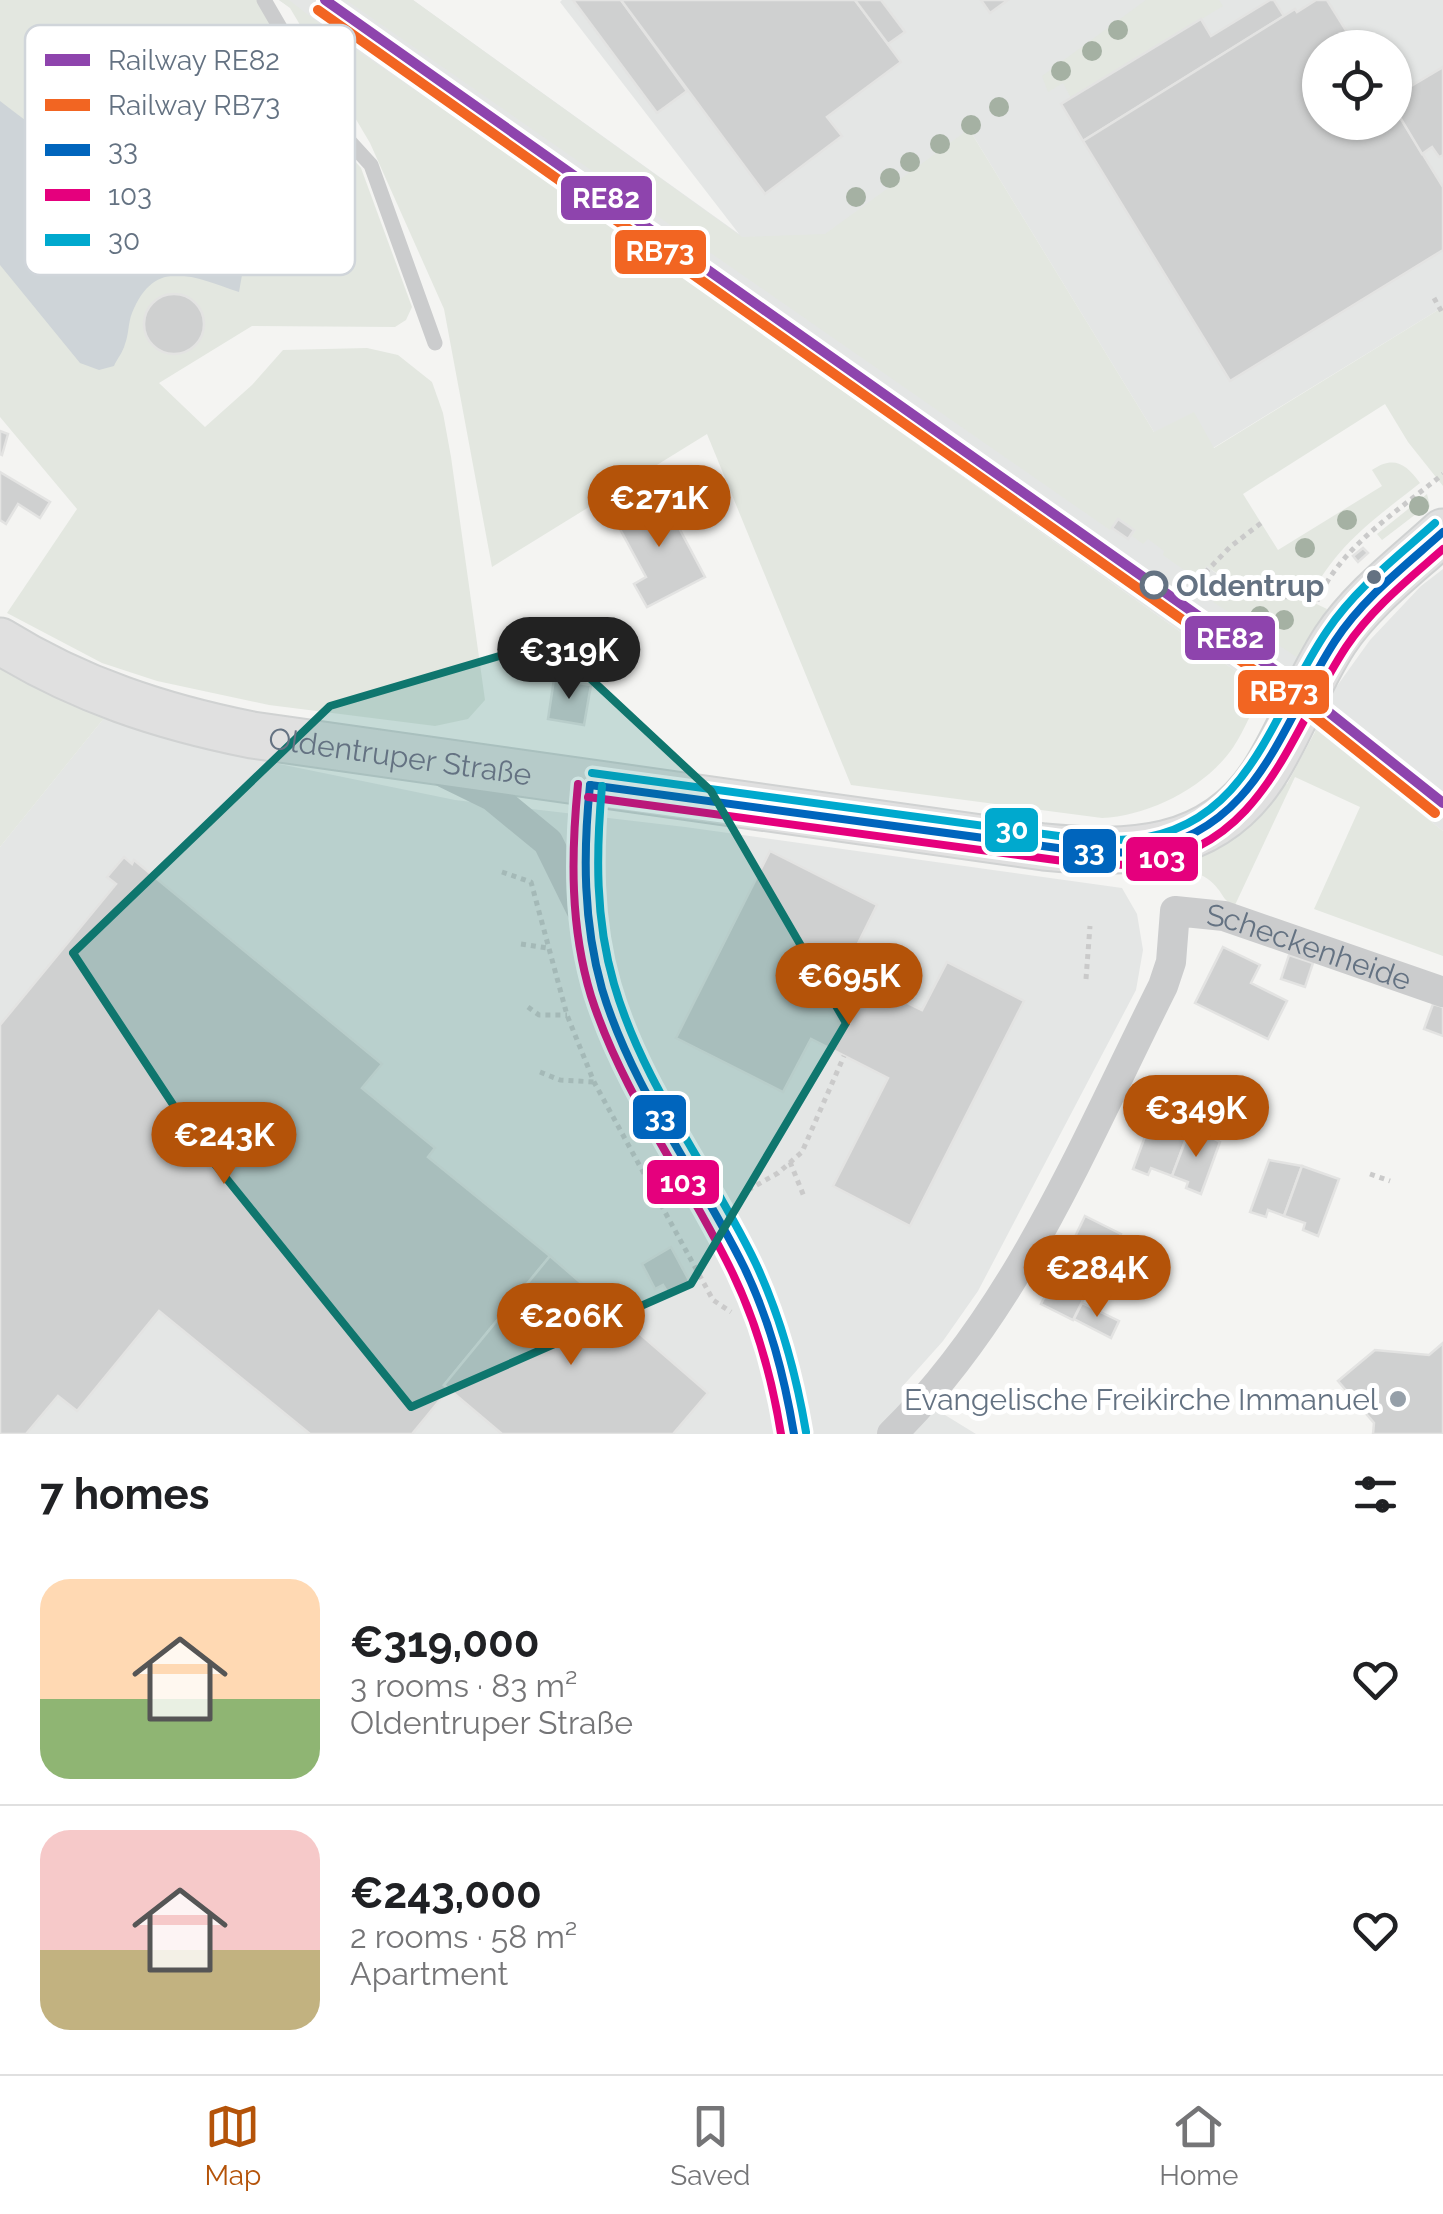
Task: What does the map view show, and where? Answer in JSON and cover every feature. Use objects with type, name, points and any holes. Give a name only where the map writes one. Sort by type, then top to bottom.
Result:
[{"type":"street","name":"Oldentruper Straße","points":[[0,641],[38,665],[149,711],[252,735],[1044,847],[1139,851],[1176,842],[1204,829],[1250,792],[1322,661],[1356,613],[1443,532]]},
{"type":"street","points":[[420,760],[492,796],[548,842],[590,927]]},
{"type":"street","points":[[590,784],[583,858],[598,975],[640,1079],[727,1230],[764,1310],[786,1386],[794,1434]]},
{"type":"street","name":"Scheckenheide","points":[[904,1430],[968,1348],[1040,1228],[1163,986],[1171,962],[1175,911],[1224,916],[1443,992]]},
{"type":"lane","points":[[264,0],[279,25]]},
{"type":"lane","points":[[355,147],[371,165],[435,343]]},
{"type":"path","points":[[1434,298],[1443,314]]},
{"type":"path","points":[[1198,580],[1230,547],[1261,523]]},
{"type":"path","points":[[1215,598],[1320,595],[1356,613]]},
{"type":"path","points":[[502,872],[531,882],[566,1015],[594,1082],[713,1300],[744,1316]]},
{"type":"path","points":[[1086,978],[1090,926]]},
{"type":"path","points":[[521,944],[547,948]]},
{"type":"path","points":[[880,990],[894,962]]},
{"type":"path","points":[[528,1007],[539,1015],[566,1015]]},
{"type":"path","points":[[748,1190],[778,1173],[802,1152],[844,1056]]},
{"type":"path","points":[[540,1072],[560,1080],[594,1082]]},
{"type":"path","points":[[790,1162],[806,1200]]},
{"type":"path","points":[[1370,1174],[1390,1182]]},
{"type":"highlighted area","points":[[550,641],[711,791],[846,1023],[691,1284],[411,1407],[201,1147],[73,953],[330,706]]},
{"type":"shaded area","points":[[0,0],[257,0],[271,25],[25,25],[25,275],[355,275],[355,161],[361,168],[412,307],[406,320],[395,327],[252,326],[159,383],[205,427],[252,385],[283,350],[367,348],[398,355],[432,382],[443,413],[451,457],[485,700],[468,719],[435,726],[269,705],[157,681],[102,663],[7,613],[77,509],[0,417]]},
{"type":"shaded area","points":[[279,0],[413,0],[739,234],[562,0],[1443,0],[1443,307],[1213,448],[1154,432],[969,129],[1163,517],[1213,571],[1232,585],[1225,595],[1337,686],[1370,640],[1421,586],[1443,569],[1443,831],[1262,690],[801,361],[697,282],[355,51],[355,25],[316,25]]},
{"type":"shaded area","points":[[279,0],[289,0],[321,25],[300,25],[290,8]]},
{"type":"shaded area","points":[[346,0],[413,0],[742,237],[825,234],[969,129],[1154,432],[1194,412],[1214,448],[1443,307],[1443,486],[1408,442],[1385,404],[1243,494],[1278,550],[1382,486],[1372,470],[1380,465],[1399,464],[1420,483],[1357,535],[1319,580],[1308,600],[1327,609],[1304,662],[1213,602],[1232,585],[1207,566],[1195,578],[1148,539],[1143,544],[1132,536],[1136,530],[1119,518],[1110,530]]},
{"type":"shaded area","points":[[1146,0],[1219,0],[1223,6],[1071,98],[1063,83],[1048,92],[1042,76]]},
{"type":"shaded area","points":[[355,49],[697,282],[801,361],[1262,690],[1223,761],[1176,797],[1139,812],[1102,818],[851,785],[707,434],[492,567],[444,309],[355,118]]},
{"type":"shaded area","points":[[0,101],[25,120],[25,275],[242,275],[239,292],[191,277],[164,277],[152,284],[141,295],[114,366],[99,370],[80,363],[0,265]]},
{"type":"shaded area","points":[[1427,494],[1427,512],[1416,514],[1382,540],[1377,534]]},
{"type":"shaded area","points":[[0,660],[109,712],[0,847]]},
{"type":"shaded area","points":[[109,712],[211,750],[455,800],[685,827],[1122,888],[1137,914],[1143,950],[1136,990],[978,1291],[943,1341],[901,1388],[976,1434],[0,1434],[0,847]]},
{"type":"shaded area","points":[[1316,730],[1443,831],[1443,956],[1314,909],[1360,807],[1295,777],[1235,905],[1201,875],[1164,868],[1207,849],[1277,785],[1287,784]]},
{"type":"building","points":[[573,0],[621,0],[687,91],[657,113]]},
{"type":"building","points":[[621,0],[855,0],[901,62],[827,117],[842,136],[765,194]]},
{"type":"building","points":[[855,0],[881,0],[905,32],[888,44]]},
{"type":"building","points":[[981,0],[1008,0],[990,13]]},
{"type":"building","points":[[1274,0],[1284,16],[1083,141],[1061,104],[1201,19],[1211,36]]},
{"type":"building","points":[[1316,0],[1327,0],[1346,30],[1302,30],[1302,140],[1412,140],[1412,137],[1443,187],[1443,250],[1230,381],[1083,141],[1295,9],[1297,12]]},
{"type":"building","points":[[1443,67],[1443,155],[1439,157],[1432,147],[1422,154],[1412,137],[1412,85]]},
{"type":"building","points":[[174,294],[195,303],[204,324],[195,345],[174,354],[153,345],[144,324],[153,303]]},
{"type":"building","points":[[0,431],[8,434],[2,455],[0,454]]},
{"type":"building","points":[[0,472],[50,502],[40,518],[18,504],[6,524],[0,520]]},
{"type":"building","points":[[661,494],[705,577],[647,607],[634,584],[646,577],[614,518]]},
{"type":"building","points":[[1118,519],[1134,530],[1128,539],[1112,528]]},
{"type":"building","points":[[1363,548],[1368,553],[1358,562],[1353,556]]},
{"type":"building","points":[[554,679],[591,685],[584,725],[548,719]]},
{"type":"building","points":[[770,851],[877,905],[844,972],[922,1010],[947,962],[1024,1001],[910,1226],[833,1186],[888,1078],[811,1039],[783,1092],[676,1038]]},
{"type":"building","points":[[124,857],[132,864],[134,860],[382,1064],[362,1088],[435,1148],[428,1157],[550,1256],[444,1385],[449,1389],[412,1434],[310,1434],[159,1311],[77,1411],[58,1396],[26,1434],[0,1434],[0,1025],[116,884],[107,877]]},
{"type":"building","points":[[1223,947],[1260,965],[1251,983],[1287,1001],[1268,1039],[1195,1003]]},
{"type":"building","points":[[1289,955],[1313,963],[1305,987],[1281,979]]},
{"type":"building","points":[[1433,1004],[1443,1007],[1443,1036],[1424,1029]]},
{"type":"building","points":[[1154,1112],[1191,1125],[1172,1176],[1151,1168],[1148,1175],[1133,1169]]},
{"type":"building","points":[[1191,1126],[1220,1142],[1201,1194],[1186,1188],[1188,1182],[1172,1176]]},
{"type":"building","points":[[1269,1160],[1302,1166],[1284,1216],[1268,1210],[1266,1217],[1250,1212]]},
{"type":"building","points":[[1302,1166],[1339,1179],[1318,1236],[1303,1230],[1305,1223],[1284,1216]]},
{"type":"building","points":[[1085,1216],[1121,1234],[1106,1263],[1088,1253],[1079,1271],[1057,1260],[1066,1241],[1072,1243]]},
{"type":"building","points":[[1119,1238],[1132,1244],[1120,1267],[1107,1261]]},
{"type":"building","points":[[671,1247],[692,1286],[670,1297],[663,1285],[655,1289],[642,1264]]},
{"type":"building","points":[[550,1256],[708,1393],[673,1434],[502,1434],[444,1385]]},
{"type":"building","points":[[1057,1272],[1089,1288],[1073,1320],[1041,1304]]},
{"type":"building","points":[[1082,1303],[1119,1321],[1111,1338],[1074,1319]]},
{"type":"building","name":"Evangelische Freikirche Immanuel","points":[[1443,1343],[1443,1434],[1373,1434],[1374,1423],[1338,1381],[1375,1350],[1429,1355]]},
{"type":"rail line","name":"RE82","points":[[325,0],[1282,675],[1443,803]]},
{"type":"rail line","name":"RB73","points":[[318,10],[339,25]]},
{"type":"rail line","name":"RB73","points":[[355,36],[1275,685],[1435,813]]},
{"type":"transit line","name":"30","points":[[592,773],[1081,839],[1134,839],[1173,830],[1205,813],[1232,789],[1338,615],[1435,523]]},
{"type":"transit line","name":"33","points":[[590,785],[1080,851],[1141,851],[1181,839],[1213,821],[1239,798],[1280,740],[1346,625],[1385,583],[1443,532]]},
{"type":"transit line","name":"103","points":[[588,797],[1078,863],[1140,864],[1182,854],[1216,836],[1244,812],[1268,782],[1356,633],[1443,549]]},
{"type":"transit line","name":"103","points":[[578,784],[574,891],[579,944],[591,996],[620,1068],[742,1294],[763,1352],[781,1434]]},
{"type":"transit line","name":"33","points":[[590,785],[586,887],[602,989],[630,1062],[753,1287],[775,1349],[794,1434]]},
{"type":"transit line","name":"30","points":[[602,786],[599,886],[603,935],[614,984],[642,1057],[765,1284],[787,1346],[806,1432]]},
{"type":"place","name":"Oldentrup","points":[[1154,585]]},
{"type":"place","name":"Evangelische Freikirche Immanuel","points":[[1398,1399]]}]
